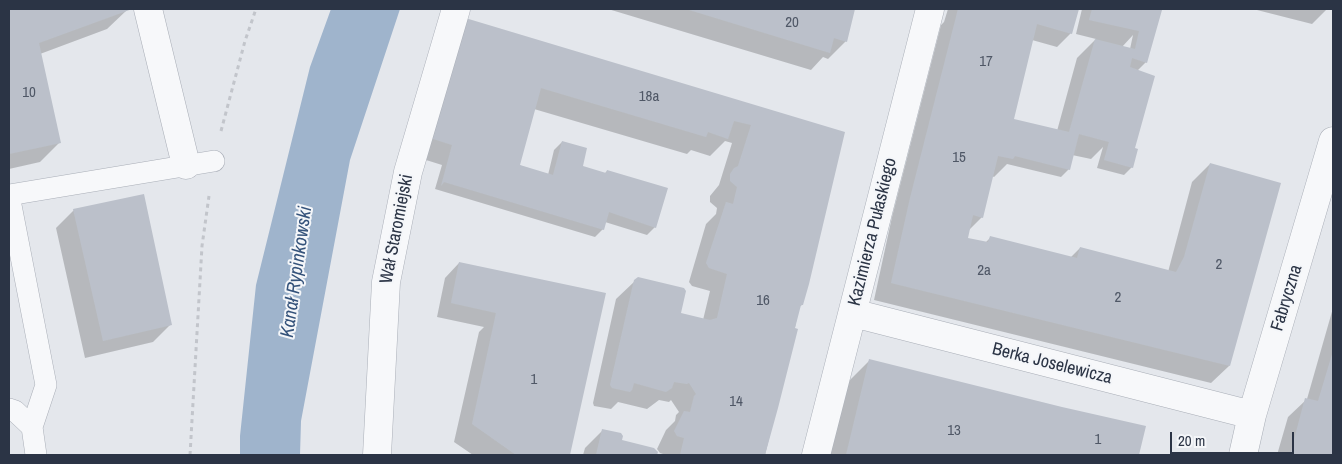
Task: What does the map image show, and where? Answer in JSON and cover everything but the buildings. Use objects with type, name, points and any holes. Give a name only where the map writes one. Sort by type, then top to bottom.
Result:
[{"type":"street","points":[[148,9],[186,165]]},
{"type":"street","name":"Wał Staromiejski","points":[[377,455],[386,282],[408,172],[456,9]]},
{"type":"street","name":"Kazimierza Pułaskiego","points":[[816,455],[930,9]]},
{"type":"street","name":"Fabryczna","points":[[1243,455],[1252,415],[1333,141]]},
{"type":"street","name":"Berka Joselewicza","points":[[853,313],[1252,415]]},
{"type":"lane","points":[[36,455],[32,427],[46,385],[9,195],[214,161]]},
{"type":"lane","points":[[9,409],[15,411],[32,427]]},
{"type":"path","points":[[190,455],[202,246],[214,161],[245,41],[256,9]]},
{"type":"water","name":"Kanał Rypinkowski","points":[[331,9],[400,9],[350,160],[301,421],[300,455],[240,455],[240,436],[256,285],[310,67]]}]
